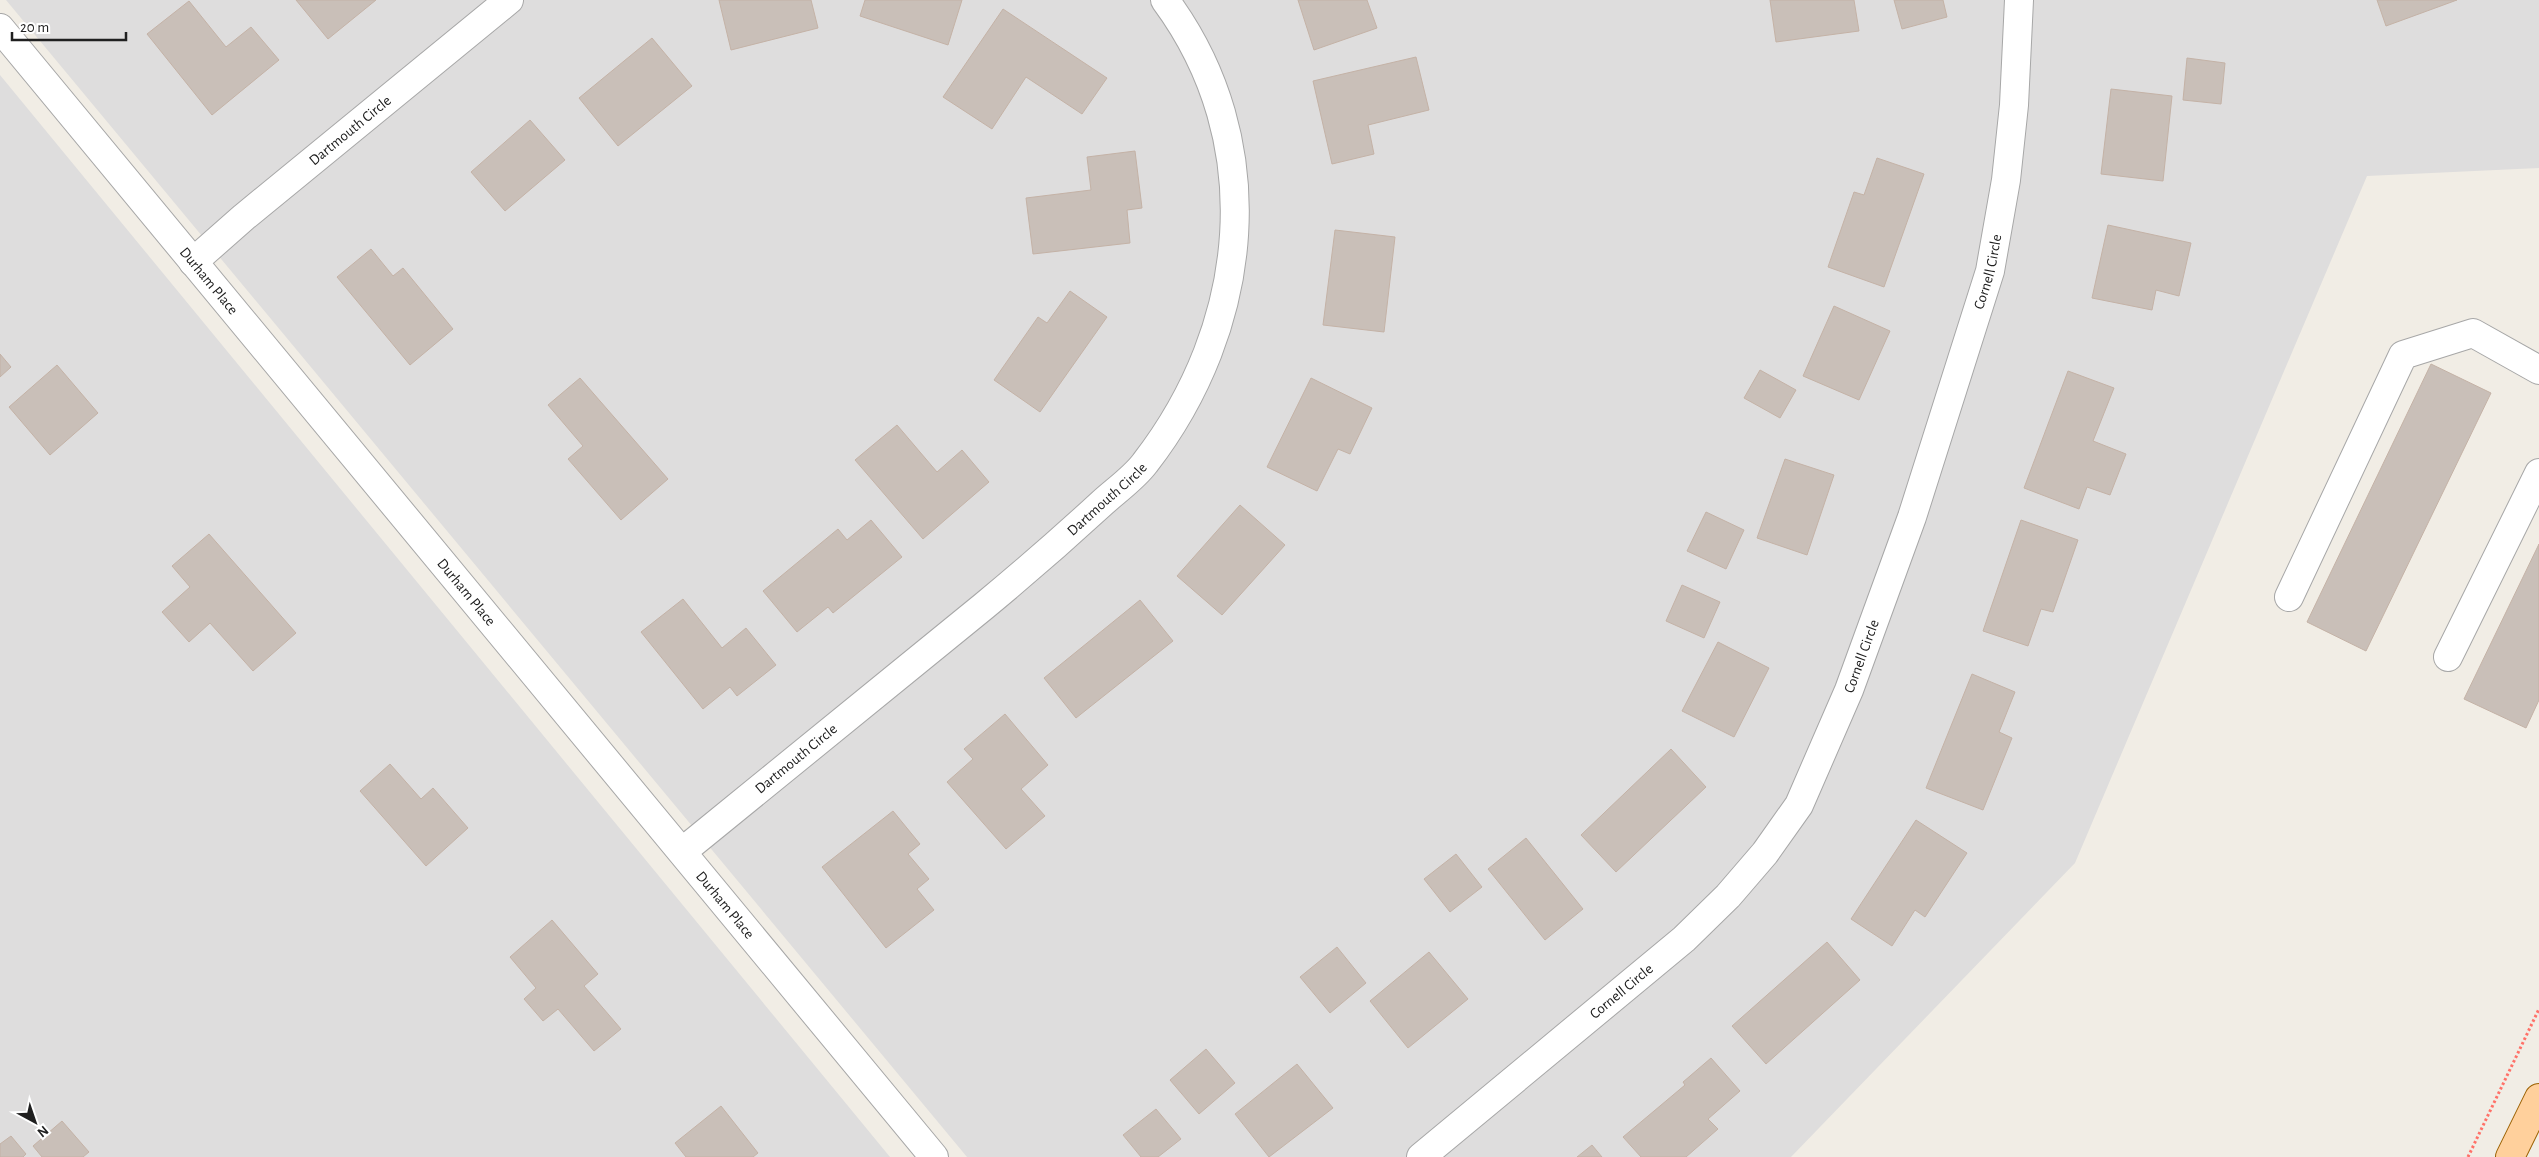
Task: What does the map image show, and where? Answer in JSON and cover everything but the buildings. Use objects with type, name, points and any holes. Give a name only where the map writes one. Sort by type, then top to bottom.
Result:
[{"type":"main road","points":[[2510,1157],[2539,1098]]},
{"type":"street","name":"Dartmouth Circle","points":[[193,262],[244,216],[509,0]]},
{"type":"street","name":"Dartmouth Circle","points":[[683,851],[1042,558],[1144,465],[1178,415],[1206,360],[1226,300],[1233,246],[1235,188],[1226,130],[1210,77],[1186,28],[1165,0]]},
{"type":"street","name":"Cornell Circle","points":[[1420,1157],[1684,939],[1728,896],[1766,853],[1799,805],[1849,690],[1912,517],[1990,271],[2006,180],[2014,105],[2019,0]]},
{"type":"street","name":"Durham Place","points":[[0,28],[683,851],[934,1157]]},
{"type":"street","points":[[2289,597],[2403,355],[2473,334],[2539,370]]},
{"type":"street","points":[[2448,657],[2539,473]]},
{"type":"path","points":[[2468,1157],[2539,1009]]},
{"type":"shaded area","points":[[6,0],[2539,0],[2539,168],[2367,176],[2075,863],[1791,1157],[967,1157]]},
{"type":"shaded area","points":[[0,75],[890,1157],[0,1157]]}]
